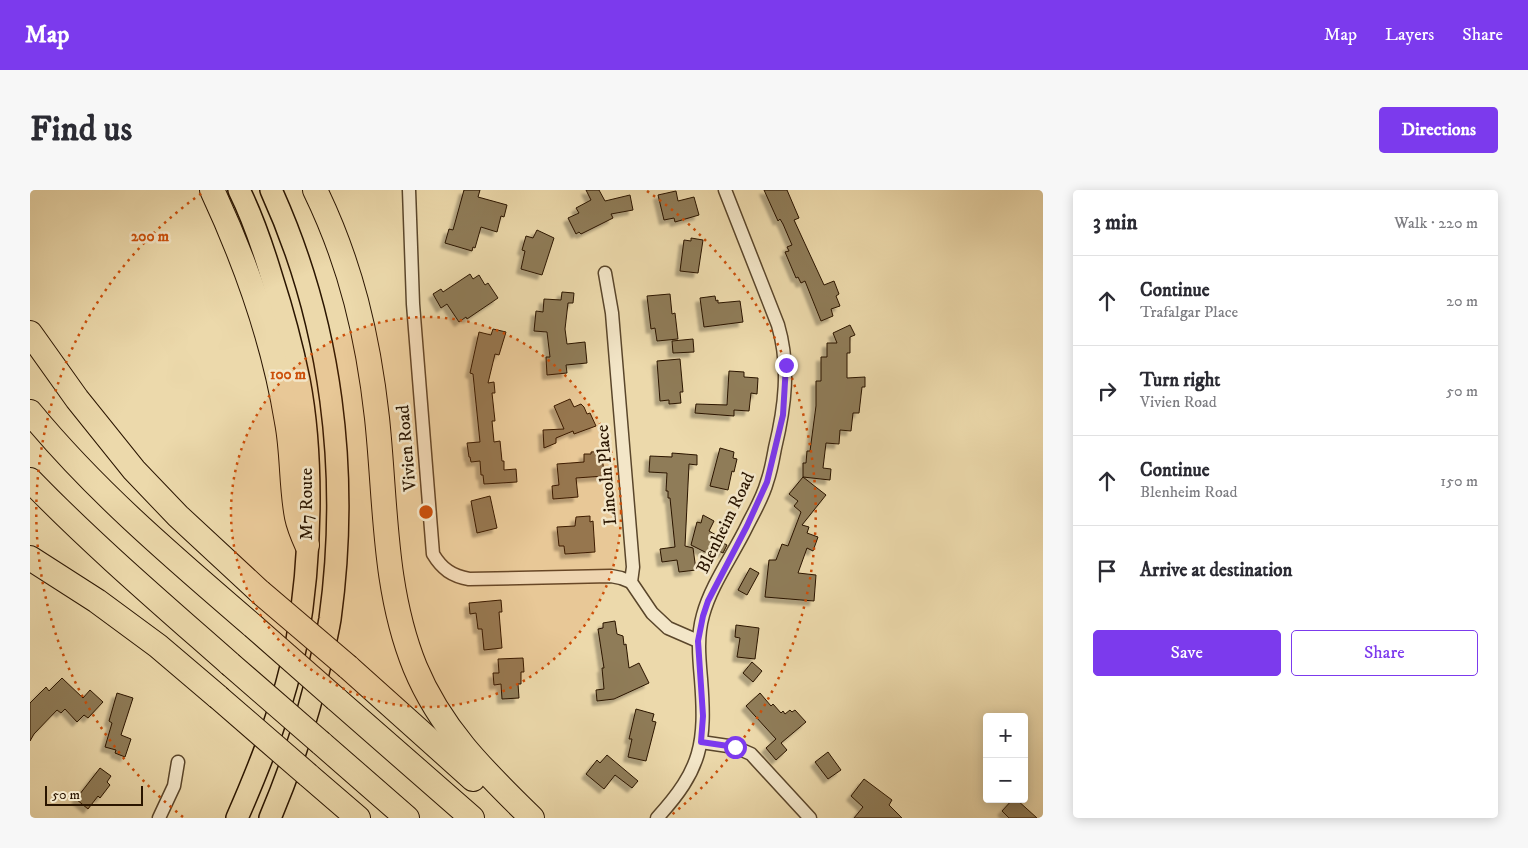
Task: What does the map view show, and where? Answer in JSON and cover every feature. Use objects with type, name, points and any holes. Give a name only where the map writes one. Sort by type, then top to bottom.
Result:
[{"type":"highway","points":[[212,190],[245,268],[271,350],[288,422],[296,516],[307,545]]},
{"type":"highway","name":"M7 Route","points":[[237,818],[264,754],[287,684],[297,639],[307,545],[308,485],[306,432],[299,382],[265,254],[239,190]]},
{"type":"highway","name":"M7 Route","points":[[270,818],[284,785],[314,692],[330,621],[338,527],[335,428],[320,340],[306,282],[292,240],[271,190]]},
{"type":"highway","points":[[315,190],[343,256],[357,303],[369,361],[377,419],[391,584],[405,640],[416,668],[444,723],[464,749],[532,818]]},
{"type":"highway","points":[[30,333],[76,399],[134,470],[178,516],[260,592],[348,667],[518,818]]},
{"type":"highway","points":[[30,412],[58,446],[107,497],[472,818]]},
{"type":"highway","points":[[30,480],[117,565],[407,818]]},
{"type":"highway","points":[[30,558],[97,601],[150,640],[358,818]]},
{"type":"street","name":"Vivien Road","points":[[409,190],[413,304],[433,554],[439,564],[447,571],[459,577],[469,579],[611,576],[631,582]]},
{"type":"street","name":"Blenheim Road","points":[[698,641],[708,601],[747,526],[767,482],[783,415],[785,386],[784,344],[725,190]]},
{"type":"street","name":"Lincoln Place","points":[[605,274],[612,313],[633,567],[631,582]]},
{"type":"street","points":[[631,582],[652,613],[668,628],[698,641],[703,716],[701,742],[695,764],[685,784],[657,818]]},
{"type":"street","points":[[701,742],[735,747],[751,754],[810,818]]},
{"type":"street","points":[[159,818],[174,786],[178,762]]},
{"type":"building","points":[[464,190],[480,190],[478,197],[507,205],[504,217],[501,216],[497,232],[481,227],[475,248],[473,247],[472,251],[445,243],[449,229],[453,230]]},
{"type":"building","points":[[586,190],[599,190],[605,201],[630,195],[633,210],[611,214],[613,218],[581,234],[579,232],[576,234],[568,218],[579,213],[576,208],[591,200]]},
{"type":"building","points":[[764,190],[787,190],[799,218],[794,220],[824,285],[834,281],[839,294],[836,296],[840,306],[831,309],[833,316],[821,321],[805,281],[801,283],[798,277],[796,278],[785,252],[789,251],[787,247],[792,245],[780,219],[778,221]]},
{"type":"building","points":[[676,191],[678,201],[694,197],[699,215],[675,222],[674,218],[664,220],[658,195]]},
{"type":"building","points":[[537,230],[554,238],[542,275],[521,269],[525,251],[522,250],[526,236],[533,238]]},
{"type":"building","points":[[691,238],[703,240],[698,273],[680,271],[684,240],[691,241]]},
{"type":"building","points":[[470,274],[473,279],[479,275],[485,285],[488,283],[498,298],[467,319],[466,317],[459,322],[447,304],[441,308],[433,294],[441,289],[443,292]]},
{"type":"building","points":[[562,292],[574,293],[573,303],[568,303],[565,329],[567,344],[585,342],[587,363],[566,365],[567,373],[547,375],[546,357],[550,357],[547,332],[534,331],[536,311],[543,312],[544,299],[561,300]]},
{"type":"building","points":[[670,294],[672,314],[675,313],[678,339],[657,341],[655,328],[651,329],[647,296]]},
{"type":"building","points":[[715,296],[718,303],[740,301],[743,322],[704,327],[700,298]]},
{"type":"building","points":[[850,325],[855,335],[850,337],[850,353],[847,353],[847,378],[865,377],[865,387],[862,387],[859,413],[853,413],[851,431],[840,430],[839,444],[826,443],[823,468],[831,469],[830,480],[803,477],[803,463],[806,463],[807,451],[810,451],[816,406],[816,381],[821,381],[821,357],[827,357],[827,343],[837,343],[833,333]]},
{"type":"building","points":[[493,329],[506,332],[499,355],[495,354],[488,383],[494,382],[495,393],[492,393],[495,421],[492,421],[494,442],[500,441],[504,470],[516,469],[517,482],[484,484],[480,461],[471,462],[467,443],[480,442],[473,374],[470,373],[479,332],[491,335]]},
{"type":"building","points":[[693,339],[694,352],[673,353],[672,341]]},
{"type":"building","points":[[680,359],[683,392],[680,392],[681,403],[669,404],[669,400],[660,401],[657,361]]},
{"type":"building","points":[[729,371],[744,372],[744,377],[758,378],[757,394],[751,393],[749,411],[734,410],[734,416],[695,413],[696,404],[727,405]]},
{"type":"building","points":[[570,399],[574,407],[581,404],[587,414],[590,413],[596,426],[574,434],[573,431],[556,438],[556,443],[544,448],[543,430],[564,429],[554,406]]},
{"type":"building","points":[[720,448],[734,452],[733,458],[737,459],[728,490],[710,486]]},
{"type":"building","points":[[602,451],[604,476],[576,478],[578,497],[553,499],[552,486],[559,485],[557,464],[584,462],[584,454]]},
{"type":"building","points":[[672,453],[697,455],[697,465],[689,464],[685,546],[693,548],[696,570],[679,572],[677,560],[662,562],[660,549],[675,547],[670,498],[668,498],[668,491],[666,491],[667,473],[649,472],[650,456],[672,457]]},
{"type":"building","points":[[803,477],[826,495],[802,525],[809,527],[807,533],[818,537],[813,551],[807,548],[798,573],[816,575],[814,601],[765,597],[769,560],[776,560],[782,544],[788,546],[801,512],[794,506],[798,501],[789,494]]},
{"type":"building","points":[[490,496],[497,528],[477,533],[471,501]]},
{"type":"building","points":[[703,515],[714,521],[709,531],[716,535],[715,539],[727,545],[723,553],[711,547],[707,553],[691,545],[697,522],[701,523]]},
{"type":"building","points":[[590,516],[590,522],[593,521],[595,552],[565,554],[564,546],[559,546],[557,527],[575,526],[576,517]]},
{"type":"building","points":[[750,568],[759,573],[747,595],[738,590]]},
{"type":"building","points":[[501,600],[502,612],[499,612],[502,648],[484,650],[482,629],[478,629],[476,613],[470,614],[469,603]]},
{"type":"building","points":[[615,621],[617,634],[623,636],[624,645],[626,644],[629,668],[639,663],[649,683],[614,699],[597,701],[596,690],[604,689],[602,668],[604,668],[598,629],[603,628],[603,623]]},
{"type":"building","points":[[736,625],[759,628],[755,659],[737,657],[740,638],[735,637]]},
{"type":"building","points":[[523,658],[524,672],[521,672],[521,684],[518,684],[519,698],[502,699],[501,684],[494,685],[493,673],[499,673],[498,659]]},
{"type":"building","points":[[752,662],[762,671],[753,682],[743,673]]},
{"type":"building","points":[[62,678],[83,698],[90,690],[103,702],[88,718],[84,715],[77,722],[65,709],[61,713],[57,710],[34,734],[30,741],[30,703],[46,687],[49,691]]},
{"type":"building","points":[[117,693],[133,698],[121,735],[131,739],[125,757],[115,753],[116,750],[105,747],[112,723],[109,721]]},
{"type":"building","points":[[760,693],[771,706],[773,704],[781,713],[783,711],[785,714],[790,710],[792,712],[795,710],[806,722],[781,743],[787,750],[776,760],[766,748],[776,739],[746,706]]},
{"type":"building","points":[[636,709],[654,714],[652,721],[656,722],[646,761],[628,757],[632,739],[629,739]]},
{"type":"building","points":[[828,752],[841,770],[828,779],[815,762]]},
{"type":"building","points":[[607,755],[638,781],[632,788],[615,775],[604,789],[586,774],[597,760],[600,763]]},
{"type":"building","points":[[100,768],[111,776],[107,782],[110,785],[88,809],[76,799]]},
{"type":"building","points":[[864,779],[892,800],[889,805],[902,818],[854,818],[863,807],[851,796]]},
{"type":"building","points":[[1009,803],[1020,803],[1037,818],[1009,818],[1002,811]]},
{"type":"route","points":[[735,747],[701,742],[703,716],[698,641],[708,601],[747,526],[767,482],[783,415],[786,365]]}]
